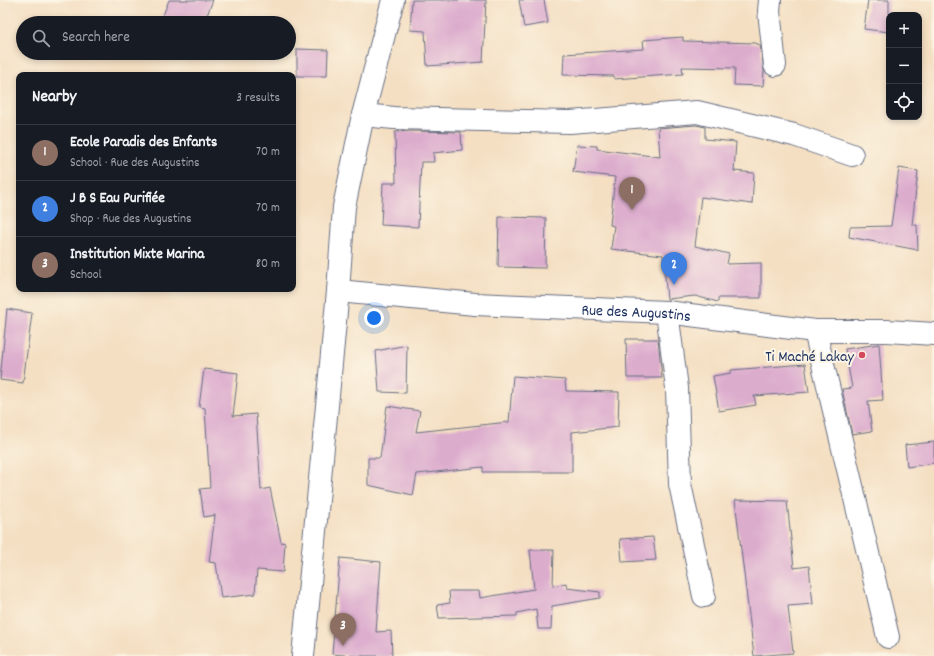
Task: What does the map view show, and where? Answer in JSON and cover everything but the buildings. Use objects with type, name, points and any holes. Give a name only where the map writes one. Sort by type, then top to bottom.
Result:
[{"type":"street","points":[[303,656],[338,291],[344,207],[363,115],[393,0]]},
{"type":"street","points":[[770,0],[769,11],[775,66]]},
{"type":"street","points":[[363,115],[394,118],[570,122],[697,112],[794,135],[852,155]]},
{"type":"street","name":"Rue des Augustins","points":[[338,291],[475,304],[667,312],[815,331],[887,331],[934,334]]},
{"type":"street","points":[[667,312],[677,388],[680,484],[704,596]]},
{"type":"street","points":[[815,331],[888,637]]},
{"type":"place","name":"Ecole Paradis des Enfants","points":[[632,210]]},
{"type":"place","name":"J B S Eau Purifiée","points":[[674,285]]},
{"type":"place","name":"Ti Maché Lakay","points":[[862,355]]},
{"type":"place","name":"Institution Mixte Marina","points":[[343,646]]}]
